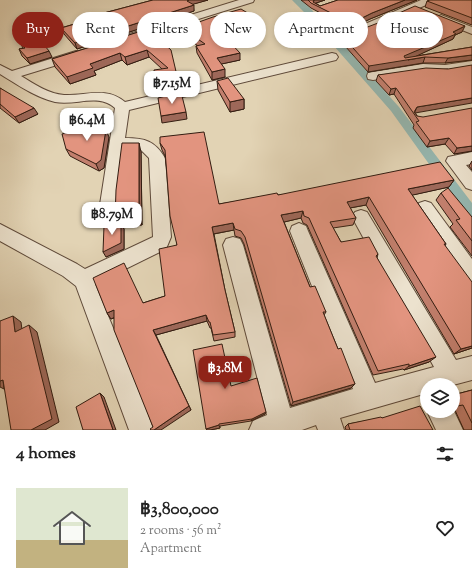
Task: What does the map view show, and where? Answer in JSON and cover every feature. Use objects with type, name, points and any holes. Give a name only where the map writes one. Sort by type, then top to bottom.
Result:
[{"type":"street","points":[[129,38],[249,0]]},
{"type":"street","points":[[368,26],[429,0]]},
{"type":"street","points":[[414,7],[472,31]]},
{"type":"street","points":[[6,72],[86,52]]},
{"type":"street","points":[[122,107],[332,57]]},
{"type":"street","points":[[373,76],[423,68],[445,69],[472,65]]},
{"type":"street","points":[[445,69],[460,80]]},
{"type":"street","points":[[6,72],[53,98],[66,99],[99,96],[116,101],[122,107]]},
{"type":"street","points":[[108,211],[122,107]]},
{"type":"street","points":[[83,280],[159,244],[162,237],[157,158],[152,149],[143,144],[118,143]]},
{"type":"street","points":[[472,158],[454,161],[472,184]]},
{"type":"street","points":[[425,208],[472,275]]},
{"type":"street","points":[[361,217],[461,371],[441,378]]},
{"type":"street","points":[[299,231],[369,398]]},
{"type":"street","points":[[0,232],[70,270],[83,280],[142,430]]},
{"type":"street","points":[[233,245],[272,426],[327,420],[369,398],[420,385]]},
{"type":"street","points":[[444,418],[450,430]]},
{"type":"building","points":[[153,0],[189,0],[187,1],[194,5],[172,12],[137,12],[137,23],[129,26],[129,12],[108,12]]},
{"type":"building","points":[[308,0],[314,0],[313,2],[320,6],[338,0],[405,0],[368,15],[368,12],[329,12]]},
{"type":"building","points":[[472,0],[472,18],[427,1]]},
{"type":"building","points":[[415,6],[430,12],[401,12]]},
{"type":"building","points":[[241,9],[246,12],[230,12]]},
{"type":"building","points":[[443,17],[465,26],[453,32],[456,34],[443,40]]},
{"type":"building","points":[[210,18],[210,48],[235,48],[240,53],[217,58],[225,69],[212,72],[197,48],[202,48],[202,45],[205,44],[202,42],[202,21]]},
{"type":"building","points":[[376,24],[376,48],[423,48],[404,56],[405,58],[472,47],[472,55],[448,58],[425,57],[369,66],[353,48],[368,48],[368,27]]},
{"type":"building","points":[[72,25],[72,40],[64,31],[64,27]]},
{"type":"building","points":[[137,32],[137,48],[169,48],[171,50],[178,80],[156,85],[154,70],[168,68],[147,50],[125,57],[120,53],[90,64],[93,68],[67,77],[52,59],[87,48],[129,48],[129,35]]},
{"type":"building","points":[[47,48],[49,51],[27,58],[19,49]]},
{"type":"building","points":[[472,65],[472,98],[417,107],[414,112],[417,116],[423,117],[472,108],[472,146],[457,148],[449,138],[430,141],[416,122],[419,121],[396,88],[391,89],[378,75],[426,68],[448,69]]},
{"type":"building","points":[[228,78],[244,99],[230,102],[217,81]]},
{"type":"building","points":[[0,88],[34,108],[15,117],[0,104]]},
{"type":"building","points":[[181,92],[186,112],[161,116],[158,98]]},
{"type":"building","points":[[104,122],[106,130],[101,160],[96,164],[66,149],[62,134]]},
{"type":"building","points":[[204,132],[219,204],[277,193],[278,195],[440,162],[454,180],[408,189],[446,244],[444,244],[472,282],[472,346],[461,349],[369,197],[347,202],[356,218],[330,222],[341,242],[369,237],[378,254],[376,256],[436,357],[409,366],[409,364],[378,371],[309,218],[304,216],[303,211],[281,215],[310,287],[315,286],[326,312],[323,312],[338,349],[341,348],[355,384],[293,402],[245,237],[241,231],[235,229],[233,223],[212,227],[235,332],[213,335],[210,322],[206,315],[153,330],[189,406],[154,430],[151,430],[150,429],[153,427],[114,330],[114,310],[107,313],[93,278],[124,263],[143,303],[165,296],[159,249],[177,245],[170,216],[165,150],[160,143],[160,137]]},
{"type":"building","points":[[122,143],[139,143],[139,217],[115,219],[116,190]]},
{"type":"building","points":[[448,188],[472,217],[472,241],[456,220],[460,219],[441,193]]},
{"type":"building","points":[[121,223],[121,243],[103,252],[104,226]]},
{"type":"building","points":[[13,316],[15,332],[29,325],[52,419],[31,430],[11,430],[3,380],[0,381],[0,321]]},
{"type":"building","points":[[222,344],[231,386],[257,378],[266,412],[252,419],[219,424],[206,429],[193,350]]},
{"type":"building","points":[[472,390],[472,423],[463,405],[460,406],[460,393]]},
{"type":"building","points":[[100,393],[113,430],[83,430],[76,407]]},
{"type":"building","points":[[420,406],[420,418],[426,418],[433,430],[350,430],[348,424],[382,418]]},
{"type":"waterway","points":[[296,0],[308,11],[395,109],[472,213]]}]
